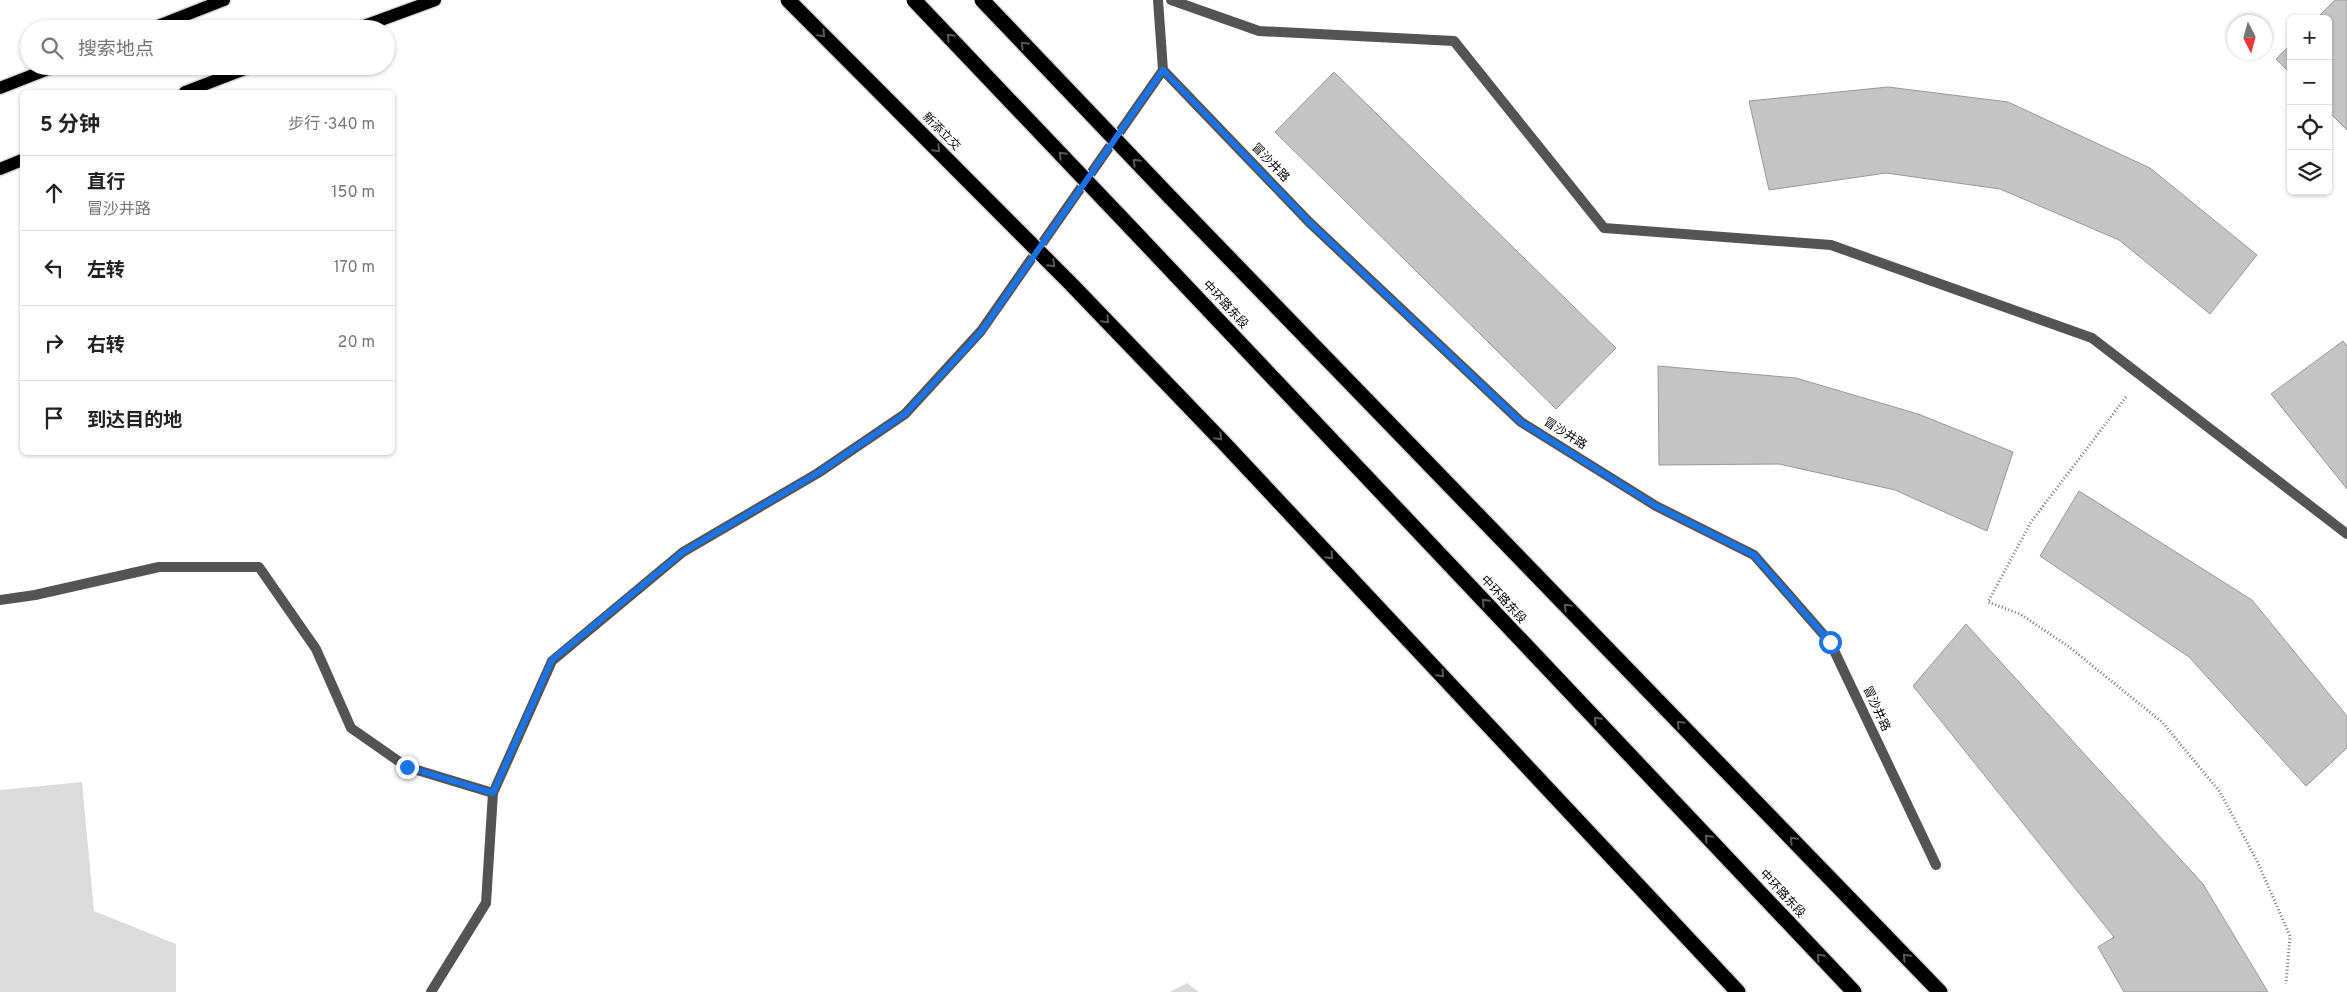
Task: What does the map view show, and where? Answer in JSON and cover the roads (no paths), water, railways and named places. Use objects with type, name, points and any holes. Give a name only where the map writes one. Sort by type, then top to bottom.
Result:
[{"type":"highway","name":"新添立交","points":[[788,0],[1072,285],[1223,442],[1738,992]]},
{"type":"highway","name":"中环路东段","points":[[914,0],[1854,992]]},
{"type":"highway","points":[[982,0],[1170,197],[1940,992]]},
{"type":"main road","points":[[173,20],[224,0]]},
{"type":"main road","points":[[381,20],[435,0]]},
{"type":"main road","points":[[0,88],[33,75]]},
{"type":"main road","points":[[190,90],[229,75]]},
{"type":"main road","points":[[0,169],[20,161]]},
{"type":"street","points":[[431,992],[486,903],[493,793],[552,660],[683,552],[818,473],[905,414],[981,332],[1163,70],[1158,0]]},
{"type":"street","points":[[1171,0],[1259,31],[1454,41],[1604,228],[1832,245],[2092,338],[2347,534]]},
{"type":"street","name":"冒沙井路","points":[[1163,70],[1309,222],[1521,422],[1656,506],[1754,555],[1830,642],[1936,865]]},
{"type":"street","points":[[0,600],[35,595],[159,567],[259,567],[316,649],[351,728],[407,767],[493,793]]}]
